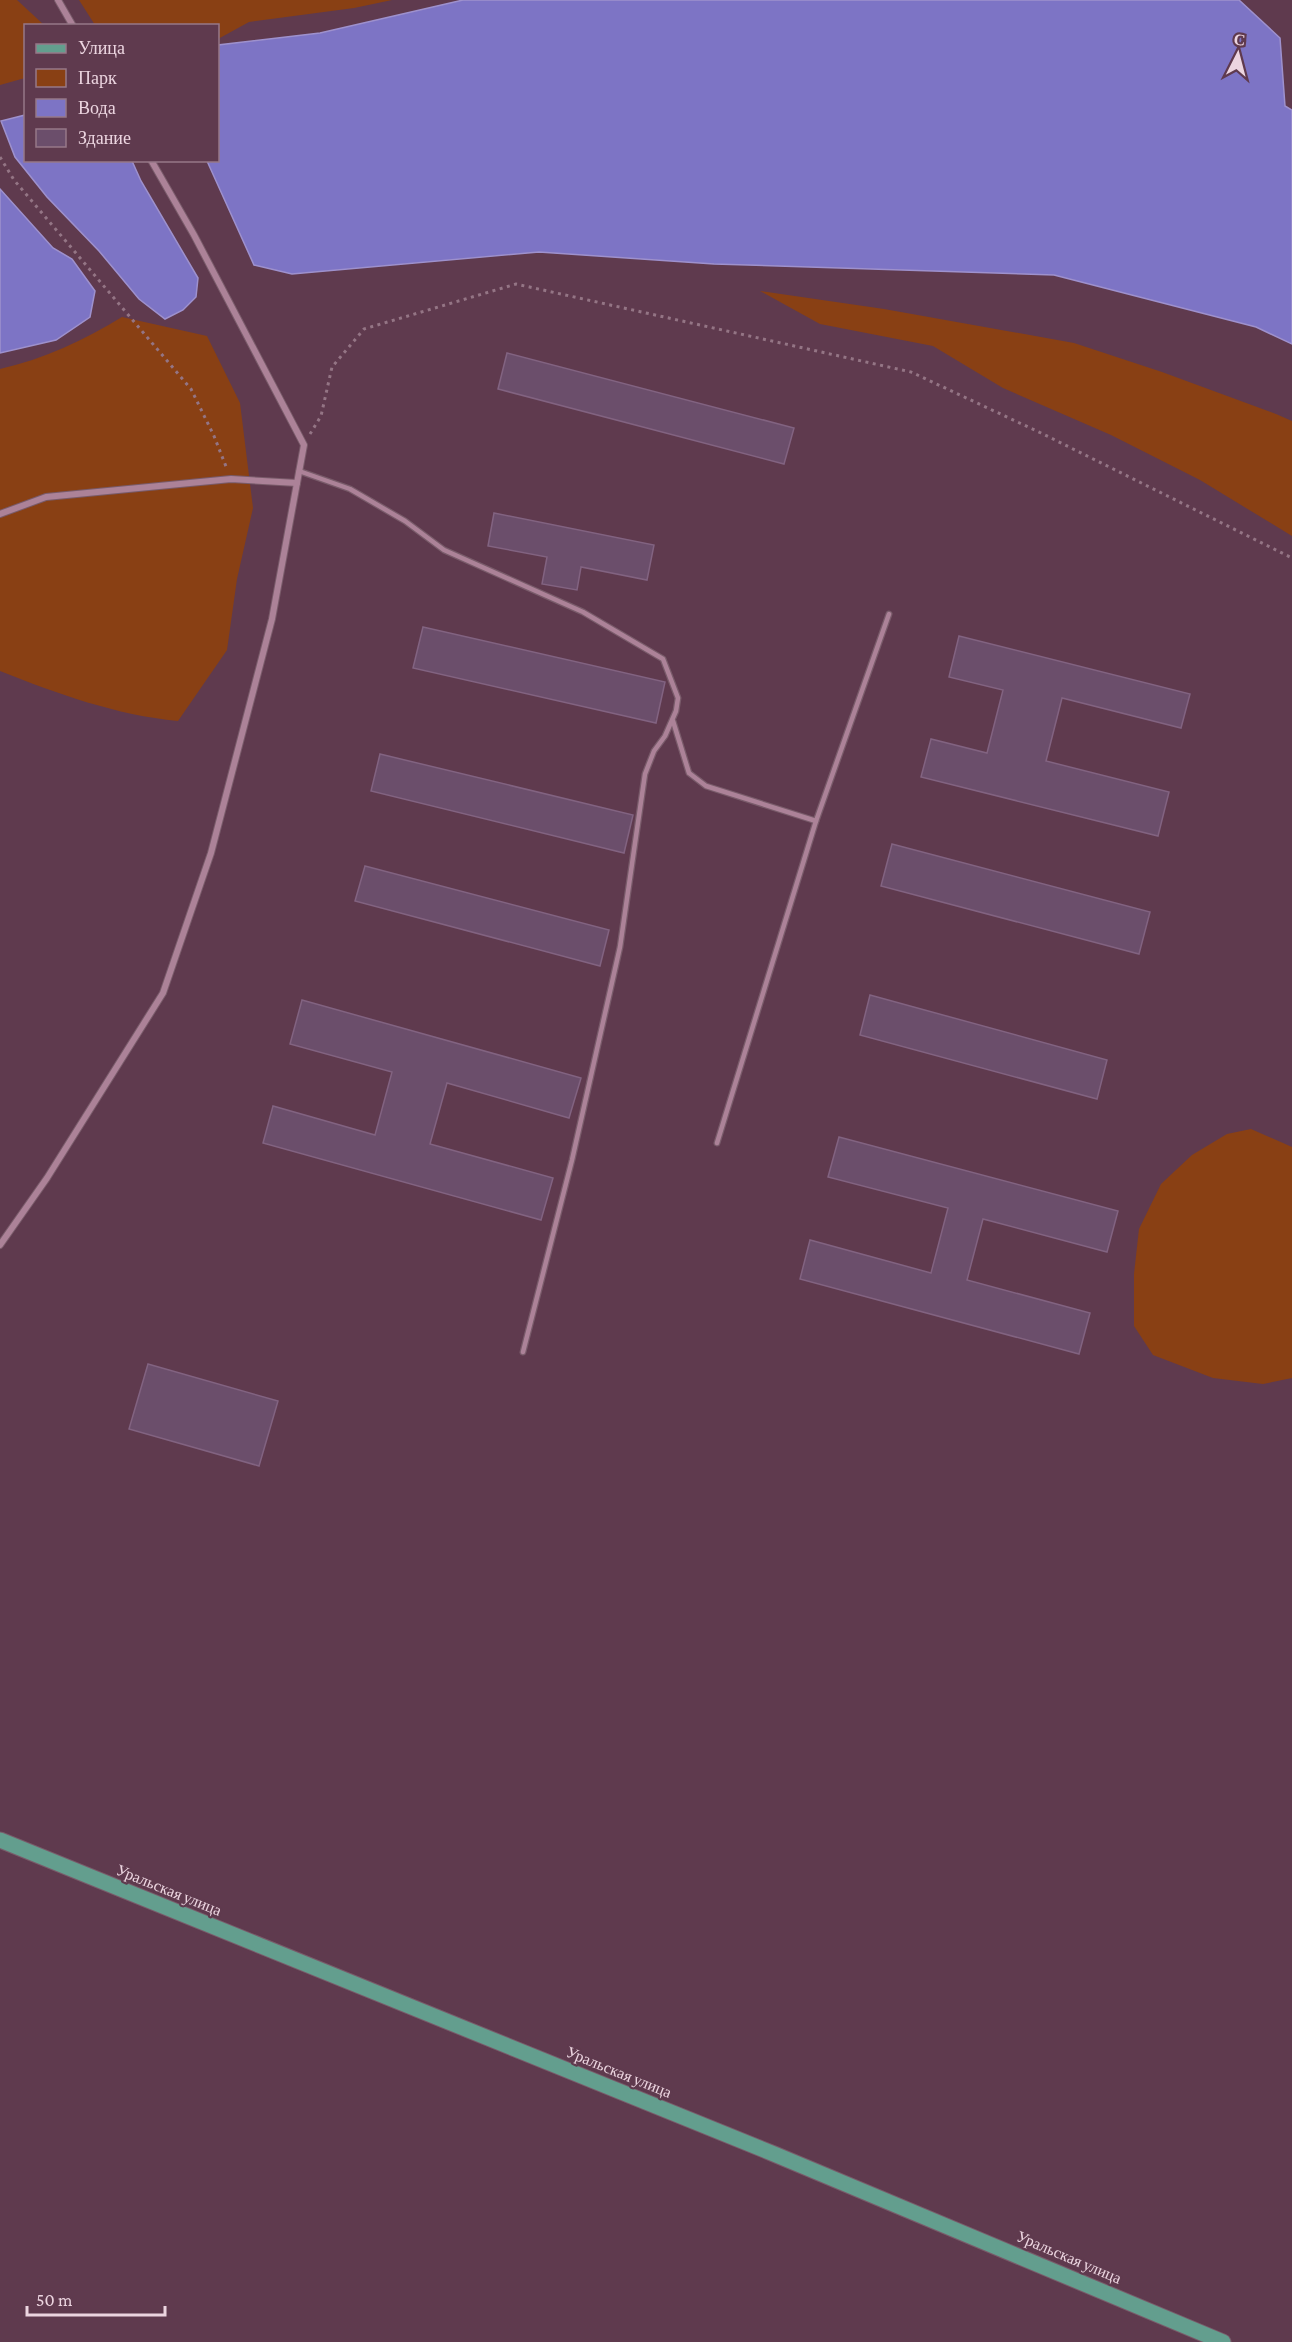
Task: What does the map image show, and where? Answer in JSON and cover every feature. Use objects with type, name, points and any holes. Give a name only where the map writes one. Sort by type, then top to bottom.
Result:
[{"type":"main road","name":"Уральская улица","points":[[0,1840],[774,2154],[1223,2342]]},
{"type":"street","points":[[58,0],[72,24]]},
{"type":"street","points":[[0,1245],[47,1178],[163,993],[212,853],[272,619],[304,445],[194,235],[152,162]]},
{"type":"street","points":[[0,514],[46,497],[231,479],[297,483]]},
{"type":"lane","points":[[299,471],[350,489],[405,521],[444,550],[583,612],[663,659],[678,698],[673,721],[654,752],[645,774],[620,947],[572,1160],[523,1352]]},
{"type":"lane","points":[[717,1143],[816,821],[889,614]]},
{"type":"lane","points":[[673,721],[689,773],[706,786],[816,821]]},
{"type":"path","points":[[0,158],[14,180],[191,389],[214,436],[231,479]]},
{"type":"path","points":[[304,445],[321,416],[332,367],[364,328],[516,284],[911,372],[1041,433],[1292,558]]},
{"type":"green space","points":[[0,0],[17,0],[43,24],[24,24],[24,78],[0,85]]},
{"type":"green space","points":[[79,0],[392,0],[354,8],[249,22],[219,38],[219,24],[94,24]]},
{"type":"green space","points":[[760,291],[884,309],[1074,343],[1162,372],[1292,421],[1292,536],[1200,480],[1111,435],[1003,388],[933,346],[820,324]]},
{"type":"green space","points":[[122,317],[207,336],[240,403],[253,508],[237,579],[227,650],[178,721],[110,709],[0,671],[0,369],[63,348]]},
{"type":"green space","points":[[1251,1129],[1292,1147],[1292,1378],[1263,1384],[1213,1378],[1153,1355],[1134,1326],[1134,1274],[1139,1229],[1161,1184],[1192,1155],[1227,1134]]},
{"type":"water","points":[[463,0],[1239,0],[1280,38],[1285,106],[1292,110],[1292,344],[1256,327],[1054,275],[714,264],[539,252],[292,274],[254,265],[207,162],[219,162],[219,45],[320,33]]},
{"type":"water","points":[[24,115],[24,162],[132,162],[141,181],[198,278],[196,297],[183,310],[165,319],[139,299],[99,251],[47,197],[15,157],[1,121]]},
{"type":"water","points":[[0,189],[53,248],[72,259],[95,291],[90,317],[56,340],[0,353]]},
{"type":"building","points":[[507,353],[794,428],[784,464],[498,389]]},
{"type":"building","points":[[494,513],[654,545],[647,580],[581,567],[577,590],[542,584],[547,557],[488,546]]},
{"type":"building","points":[[423,627],[665,682],[656,723],[413,668]]},
{"type":"building","points":[[959,636],[1190,694],[1181,728],[1062,698],[1046,761],[1169,792],[1158,836],[921,777],[931,739],[987,753],[1003,690],[949,677]]},
{"type":"building","points":[[380,754],[633,815],[624,853],[371,791]]},
{"type":"building","points":[[892,844],[1150,912],[1139,954],[881,886]]},
{"type":"building","points":[[365,866],[609,930],[600,966],[355,901]]},
{"type":"building","points":[[870,995],[1107,1060],[1097,1099],[860,1035]]},
{"type":"building","points":[[302,1000],[581,1078],[569,1118],[447,1083],[430,1144],[553,1178],[541,1220],[263,1143],[273,1106],[375,1135],[392,1072],[290,1044]]},
{"type":"building","points":[[839,1137],[1118,1211],[1107,1252],[983,1219],[967,1280],[1090,1313],[1079,1354],[800,1279],[810,1240],[931,1273],[948,1208],[828,1177]]},
{"type":"building","points":[[148,1364],[278,1401],[259,1466],[129,1429]]}]
